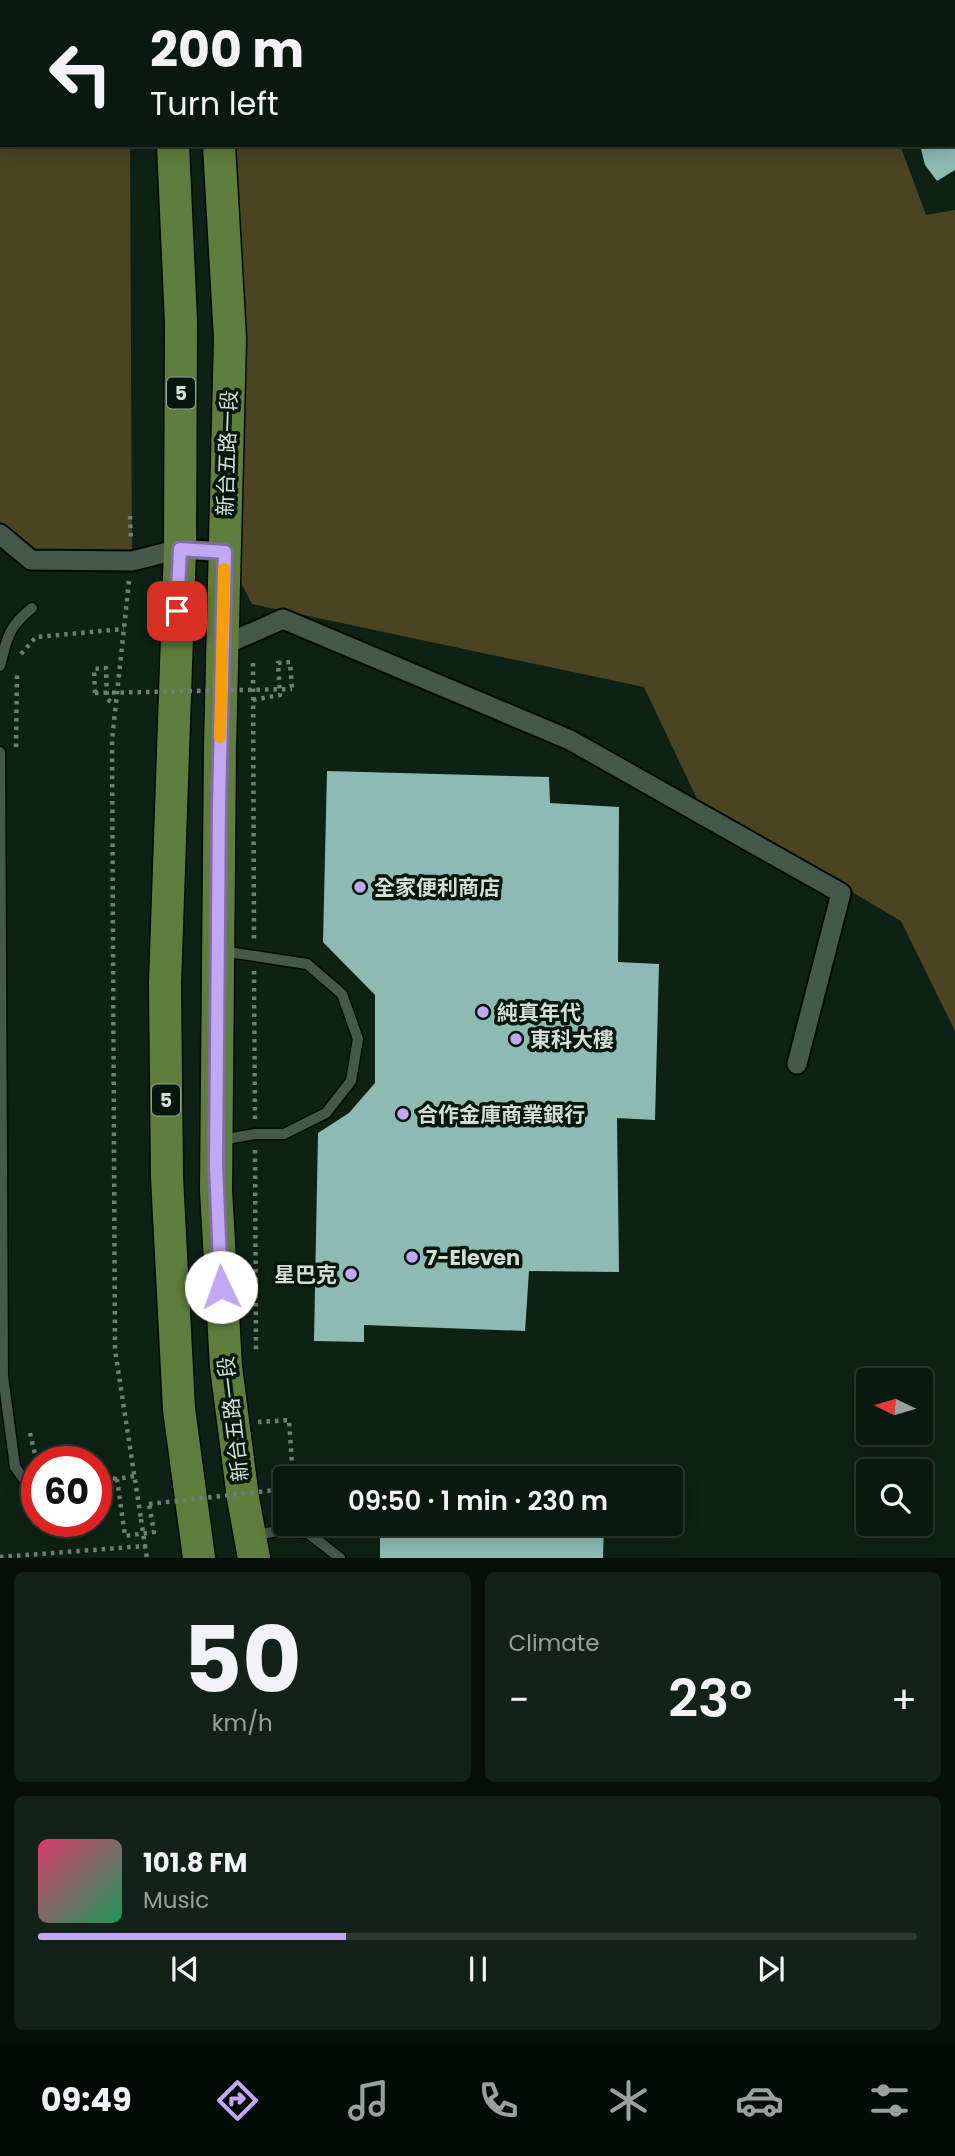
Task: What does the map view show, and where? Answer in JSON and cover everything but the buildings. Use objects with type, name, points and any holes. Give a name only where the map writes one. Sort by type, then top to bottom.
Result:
[{"type":"main road","name":"5","points":[[173,147],[181,322],[180,549],[165,984],[167,1177],[179,1409],[199,1558]]},
{"type":"main road","name":"新台五路一段","points":[[219,147],[230,338],[222,646],[217,1198],[226,1367],[257,1543]]},
{"type":"main road","points":[[176,640],[222,646]]},
{"type":"street","points":[[0,534],[31,560],[132,561]]},
{"type":"street","points":[[0,546],[31,572],[112,571],[132,561],[180,549],[225,552]]},
{"type":"street","points":[[222,646],[282,619],[570,740],[842,893],[797,1064]]},
{"type":"lane","points":[[0,666],[8,633],[16,621],[32,608]]},
{"type":"lane","points":[[0,752],[3,1376],[15,1467],[21,1475]]},
{"type":"lane","points":[[217,1140],[284,1134],[326,1113],[351,1081],[358,1039],[342,994],[307,964],[219,950]]},
{"type":"lane","points":[[257,1543],[282,1530],[308,1533],[340,1558]]},
{"type":"path","points":[[130,516],[132,561],[115,705],[112,766],[115,1350],[147,1558]]},
{"type":"path","points":[[18,657],[36,637],[124,629]]},
{"type":"path","points":[[252,633],[256,1354]]},
{"type":"path","points":[[115,705],[107,699],[106,668],[94,669],[95,693],[292,690],[289,662],[278,663],[281,695],[253,700]]},
{"type":"path","points":[[16,760],[17,668]]},
{"type":"path","points":[[256,1408],[258,1434]]},
{"type":"path","points":[[257,1422],[289,1420],[292,1466]]},
{"type":"path","points":[[29,1426],[33,1446]]},
{"type":"path","points":[[112,1478],[134,1475]]},
{"type":"path","points":[[117,1479],[125,1536],[154,1532],[149,1504],[273,1490]]},
{"type":"path","points":[[257,1543],[262,1485]]},
{"type":"path","points":[[0,1557],[145,1546]]},
{"type":"shaded area","points":[[0,147],[130,147],[132,561],[31,560],[0,534]]},
{"type":"shaded area","points":[[219,147],[901,147],[926,215],[955,210],[955,1031],[901,921],[698,801],[644,687],[252,604],[225,552]]},
{"type":"slow traffic","points":[[220,737],[224,569]]},
{"type":"place","name":"全家便利商店","points":[[360,887]]},
{"type":"place","name":"純真年代","points":[[483,1012]]},
{"type":"place","name":"東科大樓","points":[[516,1039]]},
{"type":"place","name":"合作金庫商業銀行","points":[[403,1114]]},
{"type":"place","name":"7-Eleven","points":[[412,1257]]},
{"type":"place","name":"星巴克","points":[[351,1274]]},
{"type":"route","points":[[177,611],[180,549],[225,552],[219,805],[216,1165],[221,1287]]}]
